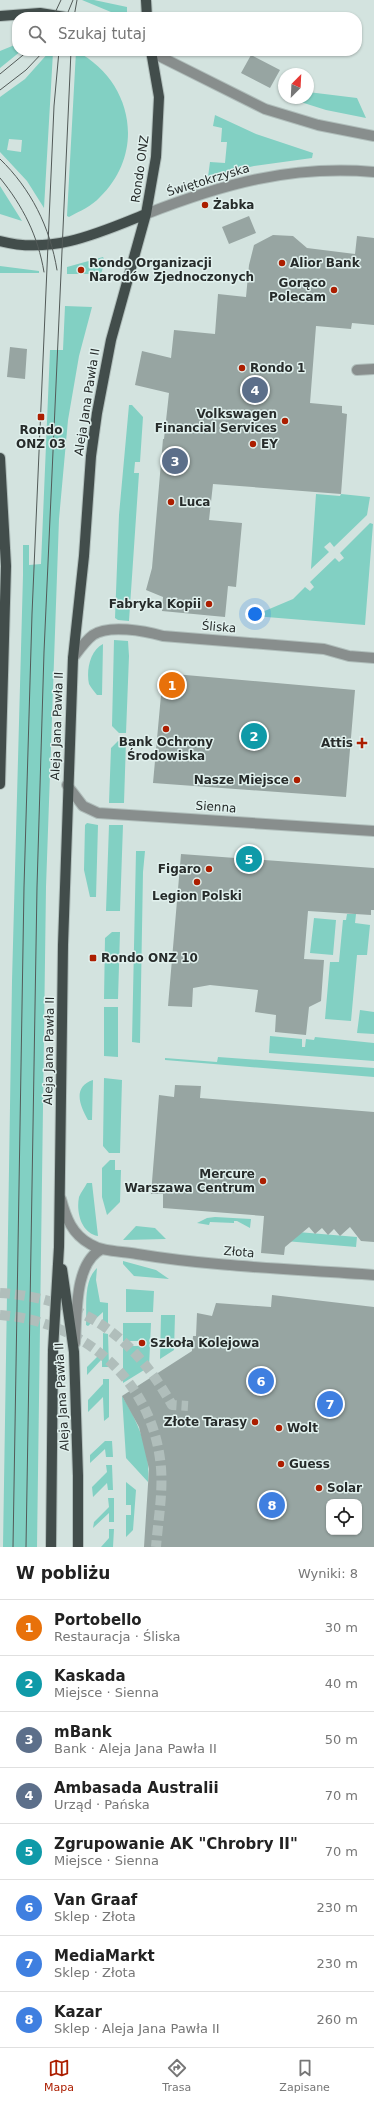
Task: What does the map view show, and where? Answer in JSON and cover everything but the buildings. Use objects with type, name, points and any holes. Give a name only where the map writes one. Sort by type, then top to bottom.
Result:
[{"type":"main road","points":[[146,0],[147,12]]},
{"type":"main road","points":[[0,16],[12,15]]},
{"type":"main road","name":"Rondo ONZ","points":[[0,241],[38,246],[62,244],[99,233],[146,214],[154,176],[159,125],[159,97],[151,56]]},
{"type":"main road","name":"Aleja Jana Pawła II","points":[[52,1547],[53,1350],[59,1247],[63,945],[73,658],[97,413],[116,320],[146,214]]},
{"type":"main road","points":[[0,458],[6,566],[0,784]]},
{"type":"main road","name":"Aleja Jana Pawła II","points":[[59,1247],[74,1352],[78,1476],[78,1547]]},
{"type":"street","points":[[160,56],[265,109],[318,125],[374,136]]},
{"type":"street","name":"Świętokrzyska","points":[[146,214],[236,183],[268,176],[314,171],[374,172]]},
{"type":"street","points":[[357,370],[374,369]]},
{"type":"street","name":"Śliska","points":[[73,658],[83,644],[94,634],[115,630],[144,631],[163,636],[324,649],[349,656],[374,658]]},
{"type":"street","name":"Sienna","points":[[68,785],[83,806],[98,813],[374,831]]},
{"type":"street","name":"Złota","points":[[60,1195],[69,1224],[76,1233],[87,1242],[102,1249],[168,1259],[374,1275]]},
{"type":"street","points":[[74,1352],[82,1273],[95,1255],[102,1249]]},
{"type":"green space","points":[[82,0],[94,0],[127,7],[127,12],[111,12]]},
{"type":"green space","points":[[12,46],[12,56],[15,56],[0,68],[0,51]]},
{"type":"green space","points":[[46,56],[53,56],[44,208],[27,181],[0,152],[0,97],[25,79]],"holes":[[[9,139],[22,140],[21,152],[7,150]]]},
{"type":"green space","points":[[76,56],[83,56],[95,64],[110,80],[121,98],[127,118],[128,138],[124,159],[115,179],[97,200],[86,208],[69,217],[67,216]]},
{"type":"green space","points":[[314,93],[357,98],[366,118],[326,110],[307,104],[314,104]]},
{"type":"green space","points":[[215,115],[256,134],[313,153],[312,158],[254,166],[208,177],[210,162],[225,163],[227,142],[221,142],[222,128],[213,126]]},
{"type":"green space","points":[[0,186],[22,221],[0,214]]},
{"type":"green space","points":[[103,257],[105,261],[101,274],[67,274],[67,267]]},
{"type":"green space","points":[[0,266],[39,271],[39,273],[0,273]]},
{"type":"green space","points":[[65,306],[92,307],[79,356],[68,420],[59,519],[46,887],[37,1547],[3,1547],[12,981],[23,545],[29,545],[29,565],[41,564],[50,350],[63,350]]},
{"type":"green space","points":[[129,405],[132,405],[143,417],[140,462],[135,462],[134,473],[139,473],[129,621],[118,620],[115,618],[119,515]]},
{"type":"green space","points":[[316,494],[340,496],[341,494],[370,497],[367,515],[334,547],[330,542],[324,547],[329,552],[311,569]]},
{"type":"green space","points":[[370,523],[373,524],[365,625],[253,616],[293,599],[305,587],[310,591],[314,587],[310,582],[335,558],[339,562],[344,558],[340,553]]},
{"type":"green space","points":[[114,640],[128,641],[129,656],[126,733],[119,733],[112,726]]},
{"type":"green space","points":[[103,644],[102,695],[97,695],[89,684],[88,673],[92,656]]},
{"type":"green space","points":[[118,741],[126,741],[124,803],[109,803],[111,748]]},
{"type":"green space","points":[[87,823],[98,825],[96,897],[90,897],[84,870],[85,825]]},
{"type":"green space","points":[[109,825],[123,825],[120,911],[106,911]]},
{"type":"green space","points":[[136,851],[145,851],[143,872],[140,1043],[132,1042]]},
{"type":"green space","points":[[347,914],[356,914],[355,923],[370,925],[367,955],[357,955],[351,1021],[325,1019],[330,962],[339,962],[343,920],[346,920]]},
{"type":"green space","points":[[314,918],[336,920],[333,955],[310,953]]},
{"type":"green space","points":[[112,932],[120,932],[118,999],[104,999],[105,938]]},
{"type":"green space","points":[[104,1007],[118,1007],[118,1057],[104,1056]]},
{"type":"green space","points":[[360,1010],[374,1012],[374,1034],[357,1033]]},
{"type":"green space","points":[[270,1036],[302,1039],[302,1047],[305,1047],[306,1039],[314,1040],[315,1037],[374,1043],[374,1061],[269,1053]]},
{"type":"green space","points":[[218,1057],[374,1068],[374,1077],[165,1060],[165,1058],[217,1062]]},
{"type":"green space","points":[[104,1078],[122,1080],[120,1153],[109,1153],[103,1146]]},
{"type":"green space","points":[[93,1080],[92,1120],[88,1120],[82,1109],[80,1092],[86,1083]]},
{"type":"green space","points":[[110,1160],[115,1160],[115,1170],[121,1170],[120,1202],[107,1215],[102,1197],[102,1168]]},
{"type":"green space","points":[[87,1183],[92,1183],[98,1236],[87,1231],[79,1215],[79,1197]]},
{"type":"green space","points":[[207,1218],[251,1219],[250,1228],[237,1221],[234,1221],[234,1223],[210,1222],[209,1225],[197,1223]]},
{"type":"green space","points":[[136,1226],[155,1228],[166,1239],[123,1240]]},
{"type":"green space","points":[[286,1231],[357,1237],[356,1247],[285,1241]]},
{"type":"green space","points":[[123,1261],[156,1270],[169,1279],[134,1276],[123,1264]]},
{"type":"green space","points":[[97,1268],[96,1280],[100,1302],[108,1303],[108,1326],[103,1327],[103,1312],[88,1326],[86,1325],[86,1302],[88,1287],[93,1273]]},
{"type":"green space","points":[[126,1289],[154,1291],[153,1312],[126,1312]]},
{"type":"green space","points":[[161,1315],[175,1315],[174,1350],[160,1359]]},
{"type":"green space","points":[[123,1323],[151,1323],[149,1367],[123,1383],[123,1346],[141,1346],[141,1341],[123,1341]]},
{"type":"green space","points":[[103,1333],[108,1334],[109,1367],[102,1367],[102,1359],[87,1375],[87,1367],[103,1351]]},
{"type":"green space","points":[[103,1379],[109,1379],[109,1417],[104,1421],[103,1397],[88,1412],[88,1400],[103,1384]]},
{"type":"green space","points":[[122,1396],[138,1426],[142,1437],[147,1459],[148,1482],[126,1458]]},
{"type":"green space","points":[[105,1441],[112,1441],[113,1457],[106,1457],[105,1449],[90,1463],[90,1455]]},
{"type":"green space","points":[[106,1465],[112,1465],[113,1490],[108,1490],[107,1483],[93,1497],[92,1487],[107,1472]]},
{"type":"green space","points":[[126,1482],[136,1490],[133,1530],[126,1537],[126,1515],[131,1515],[131,1505],[126,1505]]},
{"type":"green space","points":[[108,1498],[114,1498],[114,1522],[109,1522],[109,1513],[93,1528],[94,1522],[109,1507]]},
{"type":"green space","points":[[109,1529],[114,1529],[113,1547],[101,1547],[109,1538]]},
{"type":"tunnel","points":[[0,1293],[29,1296],[55,1303],[79,1312],[101,1325],[122,1340],[140,1359],[157,1380],[172,1405],[188,1406]]},
{"type":"tunnel","points":[[0,1315],[31,1320],[60,1329],[86,1343],[110,1362],[129,1383],[145,1409],[156,1437],[161,1468],[161,1498],[156,1547]]},
{"type":"tram line","points":[[55,12],[61,0]]},
{"type":"tram line","points":[[68,12],[73,0]]},
{"type":"tram line","points":[[75,12],[77,0]]},
{"type":"tram line","points":[[0,74],[22,56]]},
{"type":"tram line","points":[[0,90],[26,70],[39,56]]},
{"type":"tram line","points":[[13,1547],[24,887],[32,614],[54,106],[59,56]]},
{"type":"tram line","points":[[26,1547],[37,887],[44,652],[71,56]]},
{"type":"tram line","points":[[0,159],[21,183],[38,210],[50,239],[57,270]]},
{"type":"tram line","points":[[0,178],[16,199],[34,234],[44,272]]},
{"type":"place","name":"Żabka","points":[[205,205]]},
{"type":"place","name":"Alior Bank","points":[[282,263]]},
{"type":"place","name":"Rondo Organizacji Narodów Zjednoczonych","points":[[81,270]]},
{"type":"place","name":"Gorąco Polecam","points":[[334,290]]},
{"type":"place","name":"Rondo 1","points":[[242,368]]},
{"type":"place","name":"Ambasada Australii","points":[[255,390]]},
{"type":"place","name":"Rondo ONZ 03","points":[[41,417]]},
{"type":"place","name":"Volkswagen Financial Services","points":[[285,421]]},
{"type":"place","name":"EY","points":[[253,444]]},
{"type":"place","name":"mBank","points":[[175,461]]},
{"type":"place","name":"Luca","points":[[171,502]]},
{"type":"place","name":"Fabryka Kopii","points":[[209,604]]},
{"type":"place","name":"Portobello","points":[[172,685]]},
{"type":"place","name":"Bank Ochrony Środowiska","points":[[166,729]]},
{"type":"place","name":"Kaskada","points":[[254,736]]},
{"type":"place","name":"Attis","points":[[362,743]]},
{"type":"place","name":"Nasze Miejsce","points":[[297,780]]},
{"type":"place","name":"Zgrupowanie AK \"Chrobry II\"","points":[[249,859]]},
{"type":"place","name":"Figaro","points":[[209,869]]},
{"type":"place","name":"Legion Polski","points":[[197,882]]},
{"type":"place","name":"Rondo ONZ 10","points":[[93,958]]},
{"type":"place","name":"Mercure Warszawa Centrum","points":[[263,1181]]},
{"type":"place","name":"Szkoła Kolejowa","points":[[142,1343]]},
{"type":"place","name":"Van Graaf","points":[[261,1381]]},
{"type":"place","name":"MediaMarkt","points":[[330,1404]]},
{"type":"place","name":"Złote Tarasy","points":[[255,1422]]},
{"type":"place","name":"Wolt","points":[[279,1428]]},
{"type":"place","name":"Guess","points":[[281,1464]]},
{"type":"place","name":"Solar","points":[[319,1488]]},
{"type":"place","name":"Kazar","points":[[272,1505]]}]
